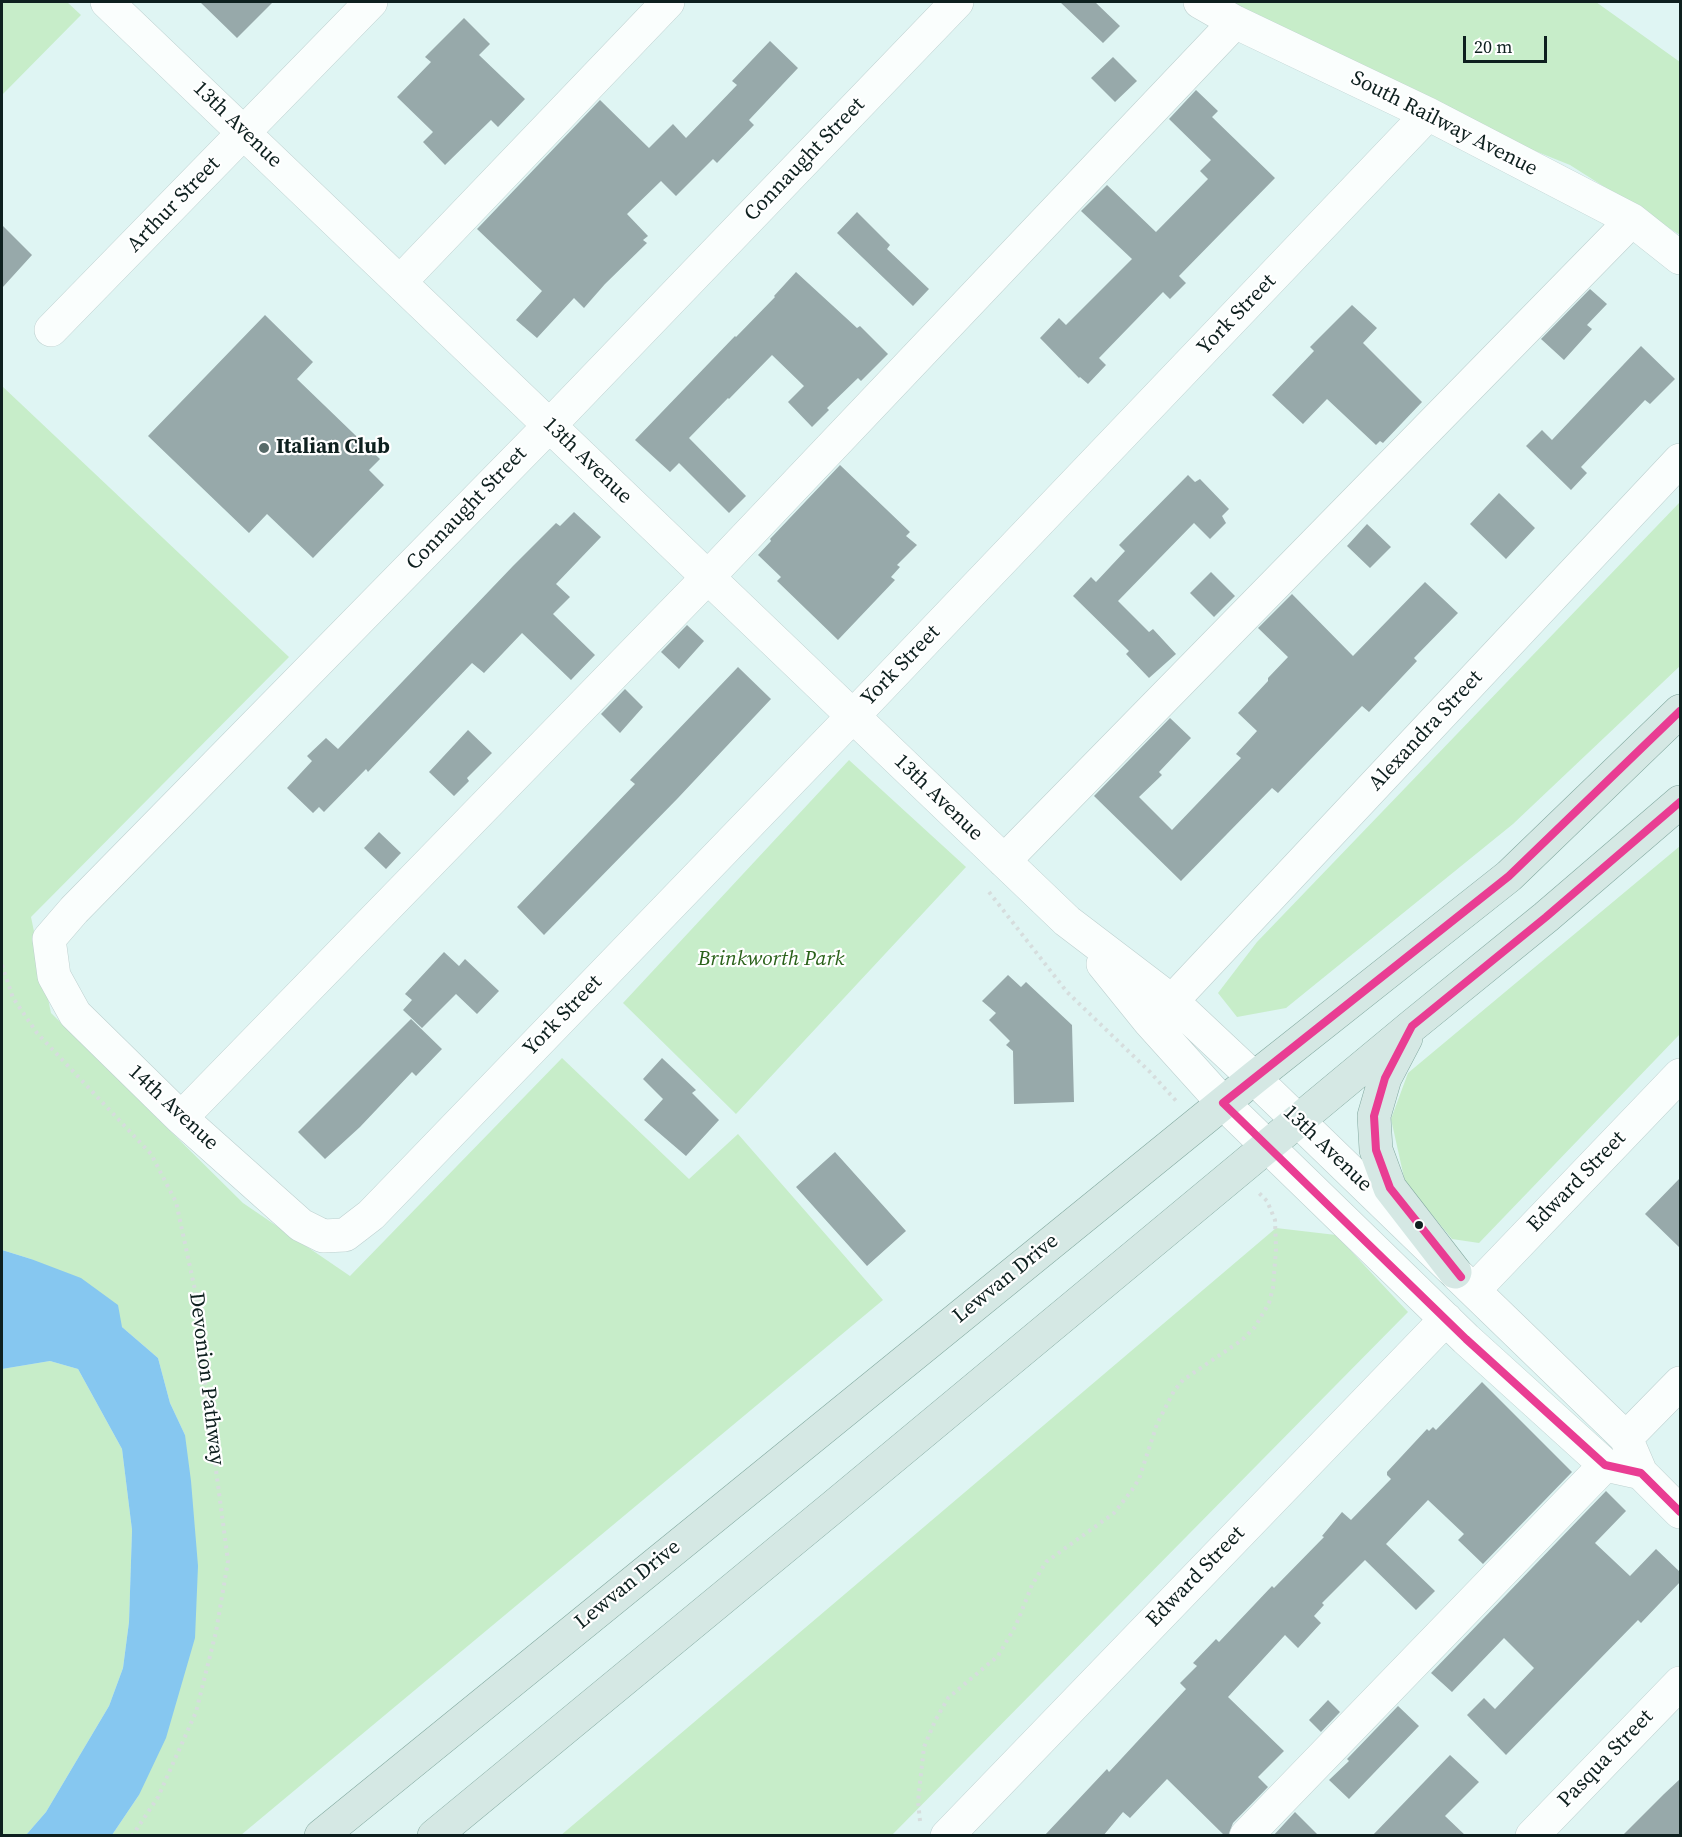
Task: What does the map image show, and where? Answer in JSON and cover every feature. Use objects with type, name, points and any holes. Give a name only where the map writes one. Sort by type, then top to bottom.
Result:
[{"type":"main road","name":"Lewvan Drive","points":[[321,1836],[1254,1078],[1509,876],[1680,711]]},
{"type":"main road","points":[[434,1836],[1546,917],[1680,802]]},
{"type":"main road","points":[[1412,1026],[1385,1078],[1374,1116],[1376,1150],[1390,1188],[1465,1281]]},
{"type":"street","name":"13th Avenue","points":[[107,2],[853,716],[994,873],[1067,921],[1172,1001],[1254,1078],[1626,1438],[1641,1473],[1680,1512]]},
{"type":"street","name":"Arthur Street","points":[[51,330],[371,2]]},
{"type":"street","points":[[400,282],[668,2]]},
{"type":"street","name":"Connaught Street","points":[[74,910],[550,425],[957,2]]},
{"type":"street","name":"South Railway Avenue","points":[[1200,2],[1235,22],[1428,114],[1632,220],[1680,258]]},
{"type":"street","points":[[181,1118],[708,577],[1235,22]]},
{"type":"street","name":"York Street","points":[[371,1215],[853,716],[1428,114]]},
{"type":"street","points":[[994,873],[1632,220]]},
{"type":"street","name":"Alexandra Street","points":[[1172,1001],[1680,460]]},
{"type":"street","name":"14th Avenue","points":[[74,910],[50,939],[54,976],[75,1014],[181,1118],[301,1225],[323,1236],[345,1235],[371,1215]]},
{"type":"street","name":"13th Avenue","points":[[1067,921],[1149,1021],[1224,1103],[1446,1319],[1605,1464],[1641,1473]]},
{"type":"street","name":"Edward Street","points":[[1465,1281],[1680,1075]]},
{"type":"street","name":"Edward Street","points":[[935,1832],[1446,1319]]},
{"type":"street","points":[[1626,1438],[1680,1383]]},
{"type":"street","points":[[1246,1836],[1605,1464]]},
{"type":"street","name":"Pasqua Street","points":[[1532,1836],[1680,1683]]},
{"type":"path","points":[[994,873],[1067,992],[1150,1072],[1177,1102]]},
{"type":"path","name":"Devonion Pathway","points":[[2,965],[13,998],[37,1033],[150,1154],[176,1202],[198,1304],[206,1394],[228,1561],[216,1632],[196,1712],[158,1797],[132,1836]]},
{"type":"path","points":[[935,1832],[920,1822],[918,1801],[924,1747],[934,1721],[948,1698],[998,1656],[1016,1625],[1032,1584],[1046,1562],[1114,1513],[1132,1490],[1139,1479],[1157,1424],[1173,1391],[1183,1380],[1242,1340],[1254,1327],[1269,1303],[1273,1288],[1276,1230],[1275,1220],[1267,1201]]},
{"type":"green space","points":[[2,2],[67,2],[81,15],[2,95]]},
{"type":"green space","points":[[1220,2],[1596,2],[1680,62],[1680,235],[1570,165],[1436,111]]},
{"type":"green space","points":[[2,386],[289,657],[31,917],[51,1013],[243,1203],[350,1276],[562,1058],[689,1179],[738,1134],[883,1300],[241,1835],[112,1835],[139,1795],[185,1435],[170,1403],[158,1358],[122,1327],[31,1259],[2,1250]]},
{"type":"green space","points":[[1680,502],[1680,666],[1513,824],[1286,1008],[1237,1017],[1218,993],[1257,942]]},
{"type":"green space","name":"Brinkworth Park","points":[[849,760],[966,867],[736,1114],[623,1003]]},
{"type":"green space","points":[[1680,846],[1680,1034],[1479,1243],[1452,1239],[1405,1182],[1391,1119],[1408,1073]]},
{"type":"green space","points":[[1276,1228],[1336,1235],[1408,1312],[892,1835],[560,1836]]},
{"type":"green space","points":[[50,1361],[78,1369],[122,1449],[132,1530],[129,1622],[123,1668],[109,1706],[46,1812],[26,1835],[2,1836],[2,1369]]},
{"type":"water","points":[[2,1250],[81,1278],[118,1305],[122,1327],[158,1358],[170,1403],[185,1435],[198,1566],[195,1638],[166,1738],[139,1795],[112,1835],[26,1835],[46,1812],[109,1706],[123,1668],[129,1622],[132,1530],[122,1449],[78,1369],[50,1361],[2,1369]]},
{"type":"building","points":[[200,2],[273,2],[237,38]]},
{"type":"building","points":[[1060,2],[1095,2],[1120,26],[1103,43]]},
{"type":"building","points":[[464,18],[490,44],[479,55],[525,99],[498,127],[491,120],[445,165],[423,142],[433,132],[397,97],[431,62],[425,57]]},
{"type":"building","points":[[770,41],[798,68],[749,120],[754,125],[717,163],[713,159],[676,196],[661,181],[627,214],[648,236],[643,240],[647,243],[584,308],[574,298],[537,338],[516,320],[542,291],[477,229],[600,100],[649,148],[673,124],[686,138],[737,85],[732,81]]},
{"type":"building","points":[[1113,57],[1137,81],[1115,102],[1091,78]]},
{"type":"building","points":[[1196,90],[1218,111],[1212,117],[1275,178],[1179,276],[1186,283],[1170,299],[1163,292],[1099,358],[1106,365],[1088,384],[1079,378],[1040,338],[1059,318],[1066,325],[1132,259],[1081,211],[1107,185],[1156,232],[1208,179],[1200,171],[1211,160],[1169,119]]},
{"type":"building","points":[[857,212],[890,245],[887,249],[929,289],[913,306],[837,233]]},
{"type":"building","points":[[2,225],[32,255],[2,288]]},
{"type":"building","points":[[796,272],[857,328],[860,326],[888,354],[861,381],[858,378],[827,408],[829,410],[812,427],[788,402],[804,386],[772,355],[728,398],[689,438],[746,496],[729,513],[679,463],[670,472],[635,440],[775,297]]},
{"type":"building","points":[[1590,289],[1607,304],[1587,325],[1592,329],[1564,360],[1541,339]]},
{"type":"building","points":[[1352,305],[1377,328],[1363,343],[1422,402],[1383,443],[1380,441],[1376,445],[1327,399],[1303,424],[1272,395],[1314,351],[1310,347]]},
{"type":"building","name":"Italian Club","points":[[265,315],[313,362],[297,379],[380,459],[369,470],[384,485],[313,558],[267,514],[249,533],[148,436]]},
{"type":"building","points":[[1641,346],[1675,379],[1650,404],[1645,400],[1581,467],[1587,473],[1571,490],[1526,446],[1542,430],[1552,440]]},
{"type":"building","points":[[840,465],[910,532],[906,536],[917,545],[897,565],[900,567],[891,577],[895,580],[838,640],[777,581],[781,577],[758,555],[771,541],[770,539]]},
{"type":"building","points":[[1188,475],[1195,482],[1200,479],[1229,509],[1222,516],[1226,523],[1210,539],[1194,523],[1118,601],[1149,632],[1153,629],[1176,654],[1149,678],[1126,654],[1129,651],[1073,596],[1091,577],[1096,582],[1125,551],[1119,545]]},
{"type":"building","points":[[1499,493],[1535,528],[1506,559],[1470,524]]},
{"type":"building","points":[[574,512],[601,537],[556,584],[570,597],[553,614],[595,655],[571,680],[522,633],[484,673],[472,663],[368,772],[366,769],[324,812],[319,807],[313,813],[287,788],[312,761],[307,756],[326,738],[338,749],[513,566],[556,523],[560,526]]},
{"type":"building","points":[[1367,524],[1391,547],[1370,568],[1347,546]]},
{"type":"building","points":[[1211,572],[1235,596],[1214,617],[1190,593]]},
{"type":"building","points":[[1425,582],[1458,613],[1414,658],[1417,661],[1369,712],[1362,706],[1278,793],[1272,788],[1181,881],[1094,796],[1170,718],[1191,738],[1159,772],[1162,775],[1139,797],[1172,830],[1241,758],[1236,754],[1257,731],[1238,713],[1288,657],[1258,628],[1292,594],[1353,656]]},
{"type":"building","points":[[687,625],[704,641],[679,669],[661,652]]},
{"type":"building","points":[[738,667],[771,699],[544,935],[517,907],[635,784],[630,780]]},
{"type":"building","points":[[625,689],[643,707],[620,733],[601,714]]},
{"type":"building","points":[[468,730],[492,753],[467,778],[469,781],[454,796],[429,772]]},
{"type":"building","points":[[379,832],[401,853],[386,869],[364,848]]},
{"type":"building","points":[[444,952],[459,966],[465,959],[499,991],[477,1014],[456,994],[422,1028],[403,1010],[412,1000],[405,994]]},
{"type":"building","points":[[1008,975],[1021,987],[1026,982],[1072,1025],[1074,1102],[1014,1104],[1013,1051],[1006,1045],[1010,1041],[989,1020],[996,1013],[982,1001]]},
{"type":"building","points":[[411,1019],[442,1049],[416,1076],[412,1072],[360,1127],[325,1159],[298,1132]]},
{"type":"building","points":[[662,1058],[696,1090],[692,1093],[719,1120],[686,1156],[644,1120],[663,1099],[643,1079]]},
{"type":"building","points":[[835,1152],[906,1231],[867,1266],[796,1187]]},
{"type":"building","points":[[1680,1178],[1680,1248],[1645,1214]]},
{"type":"building","points":[[1482,1382],[1572,1472],[1483,1564],[1458,1540],[1464,1534],[1428,1500],[1386,1544],[1435,1591],[1416,1610],[1365,1560],[1322,1603],[1324,1605],[1314,1616],[1321,1623],[1298,1648],[1285,1635],[1228,1697],[1284,1751],[1258,1777],[1268,1787],[1233,1823],[1228,1836],[1225,1836],[1167,1779],[1130,1818],[1123,1812],[1103,1836],[1044,1836],[1107,1769],[1109,1772],[1186,1689],[1180,1683],[1197,1666],[1193,1663],[1216,1639],[1219,1642],[1272,1586],[1274,1588],[1324,1537],[1322,1536],[1342,1512],[1351,1520],[1391,1479],[1387,1472],[1427,1429],[1429,1431],[1433,1427],[1436,1430]]},
{"type":"building","points":[[1606,1491],[1626,1511],[1595,1543],[1630,1576],[1656,1549],[1680,1572],[1680,1582],[1641,1623],[1638,1620],[1506,1755],[1467,1715],[1484,1698],[1495,1709],[1534,1668],[1504,1638],[1452,1692],[1431,1673]]},
{"type":"building","points":[[1328,1700],[1340,1712],[1321,1732],[1309,1720]]},
{"type":"building","points":[[1398,1706],[1419,1726],[1349,1799],[1329,1780]]},
{"type":"building","points":[[1450,1755],[1479,1782],[1445,1816],[1466,1836],[1372,1836]]},
{"type":"building","points":[[1680,1779],[1680,1836],[1622,1836],[1664,1794]]},
{"type":"building","points":[[1295,1812],[1319,1836],[1273,1836]]},
{"type":"transit line","points":[[1680,711],[1509,876],[1223,1103],[1466,1339],[1605,1465],[1641,1473],[1680,1512]]},
{"type":"transit line","points":[[1461,1277],[1390,1188],[1376,1150],[1374,1116],[1385,1078],[1412,1026],[1546,917],[1680,802]]},
{"type":"place","name":"Italian Club","points":[[264,448]]}]
